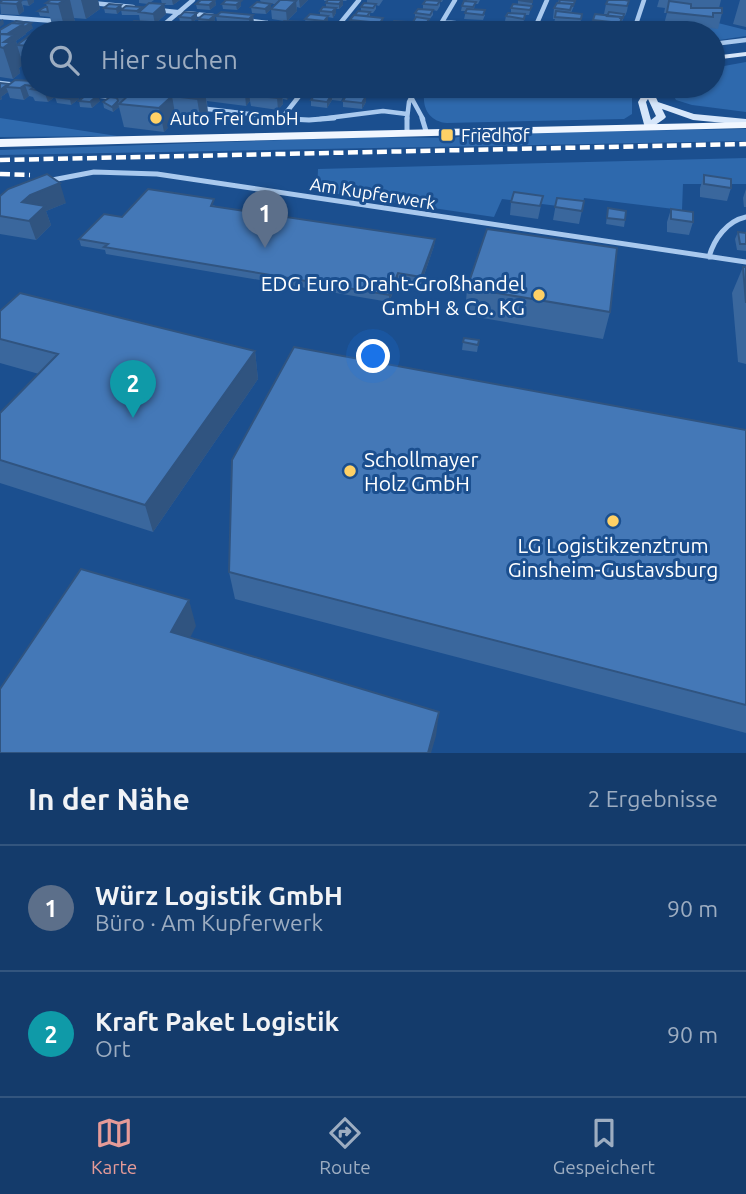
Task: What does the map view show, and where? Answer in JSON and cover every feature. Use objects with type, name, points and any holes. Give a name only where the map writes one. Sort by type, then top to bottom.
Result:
[{"type":"main road","points":[[725,57],[746,54]]},
{"type":"main road","points":[[644,98],[642,102],[648,126]]},
{"type":"main road","points":[[648,126],[661,117],[652,98]]},
{"type":"main road","points":[[654,104],[693,117],[746,123]]},
{"type":"main road","points":[[0,143],[746,123]]},
{"type":"street","points":[[169,21],[193,0]]},
{"type":"street","points":[[342,21],[359,0]]},
{"type":"street","points":[[443,21],[455,0]]},
{"type":"street","points":[[538,21],[547,0]]},
{"type":"street","points":[[637,21],[644,0]]},
{"type":"street","points":[[86,1],[139,8]]},
{"type":"street","points":[[152,9],[220,17]]},
{"type":"street","points":[[57,21],[65,15]]},
{"type":"street","points":[[0,17],[45,21]]},
{"type":"street","points":[[234,18],[254,21]]},
{"type":"street","points":[[725,43],[746,40]]},
{"type":"street","points":[[0,83],[21,86]]},
{"type":"street","points":[[114,98],[122,99]]},
{"type":"street","points":[[282,118],[298,98]]},
{"type":"street","points":[[407,132],[411,98]]},
{"type":"street","points":[[412,98],[422,116],[426,131]]},
{"type":"street","points":[[187,107],[322,120],[390,111],[407,114]]},
{"type":"street","name":"Am Kupferwerk","points":[[35,185],[94,172],[157,174],[746,262]]},
{"type":"street","points":[[709,257],[710,250],[733,220],[746,217]]},
{"type":"shaded area","points":[[725,25],[746,30],[746,36],[725,39]]},
{"type":"shaded area","points":[[746,62],[746,112],[692,105],[676,100],[675,98],[725,98],[725,66]]},
{"type":"shaded area","points":[[632,98],[632,114],[624,119],[447,123],[430,115],[424,99]]},
{"type":"shaded area","points":[[0,118],[117,136],[0,137]]},
{"type":"shaded area","points":[[746,129],[746,141],[0,155],[0,150],[369,137],[453,138],[477,133]]},
{"type":"shaded area","points":[[746,158],[746,184],[683,184],[682,210],[584,198],[582,209],[502,199],[494,217],[317,191],[318,169]]},
{"type":"building","points":[[3,0],[21,1],[16,4],[0,3]]},
{"type":"building","points":[[51,0],[65,0],[58,4],[46,3]]},
{"type":"building","points":[[201,0],[215,0],[209,5],[196,4]]},
{"type":"building","points":[[226,0],[241,1],[236,5],[222,4]]},
{"type":"building","points":[[280,0],[296,1],[286,11],[271,9]]},
{"type":"building","points":[[328,0],[342,0],[339,4],[326,3]]},
{"type":"building","points":[[426,0],[440,1],[437,5],[423,4]]},
{"type":"building","points":[[560,0],[575,1],[572,6],[559,3]]},
{"type":"building","points":[[608,0],[629,1],[627,6],[606,4]]},
{"type":"building","points":[[464,1],[476,2],[473,7],[462,6]]},
{"type":"building","points":[[669,1],[691,4],[691,8],[722,8],[722,13],[713,13],[713,17],[667,12]]},
{"type":"building","points":[[257,2],[271,4],[265,9],[251,7]]},
{"type":"building","points":[[149,3],[164,4],[153,14],[139,12]]},
{"type":"building","points":[[364,3],[376,4],[373,8],[361,7]]},
{"type":"building","points":[[557,3],[572,4],[570,10],[554,8]]},
{"type":"building","points":[[109,4],[121,5],[116,9],[104,8]]},
{"type":"building","points":[[513,4],[532,6],[530,10],[511,8]]},
{"type":"building","points":[[126,6],[142,7],[137,11],[121,10]]},
{"type":"building","points":[[323,7],[336,8],[332,12],[320,11]]},
{"type":"building","points":[[418,9],[433,10],[430,15],[415,13]]},
{"type":"building","points":[[467,9],[485,10],[483,15],[465,13]]},
{"type":"building","points":[[358,11],[370,12],[367,16],[355,15]]},
{"type":"building","points":[[556,11],[582,14],[581,19],[555,17]]},
{"type":"building","points":[[184,12],[197,13],[191,18],[179,17]]},
{"type":"building","points":[[221,12],[253,15],[249,19],[216,16]]},
{"type":"building","points":[[609,12],[624,14],[623,18],[607,16]]},
{"type":"building","points":[[508,13],[525,14],[524,19],[506,16]]},
{"type":"building","points":[[204,14],[215,15],[209,20],[198,19]]},
{"type":"building","points":[[310,14],[328,16],[324,21],[305,19]]},
{"type":"building","points":[[595,14],[622,17],[621,21],[593,20]]},
{"type":"building","points":[[354,15],[383,18],[381,21],[350,20]]},
{"type":"building","points":[[416,17],[429,19],[428,21],[414,21]]},
{"type":"building","points":[[12,23],[21,24],[7,34],[0,34],[0,30]]},
{"type":"building","points":[[0,34],[14,35],[4,42],[11,42],[3,48],[0,47]]},
{"type":"building","points":[[15,80],[21,80],[20,88],[6,87]]},
{"type":"building","points":[[82,98],[95,98],[90,102],[79,101]]},
{"type":"building","points":[[109,98],[117,98],[118,101],[112,107],[103,102]]},
{"type":"building","points":[[126,98],[170,98],[159,108],[119,104]]},
{"type":"building","points":[[312,98],[330,98],[327,102],[311,100]]},
{"type":"building","points":[[345,98],[365,98],[362,103],[343,101]]},
{"type":"building","points":[[47,174],[60,183],[30,195],[22,202],[45,206],[29,221],[0,216],[0,196],[8,189]]},
{"type":"building","points":[[704,175],[731,179],[731,188],[704,184]]},
{"type":"building","points":[[148,189],[214,199],[211,206],[435,239],[421,277],[398,273],[389,295],[104,247],[108,244],[79,239],[104,214],[122,217]]},
{"type":"building","points":[[514,192],[543,196],[540,206],[511,202]]},
{"type":"building","points":[[557,198],[584,201],[582,211],[555,207]]},
{"type":"building","points":[[608,208],[626,211],[625,220],[607,218]]},
{"type":"building","points":[[671,209],[693,212],[693,222],[671,219]]},
{"type":"building","points":[[487,229],[617,248],[610,312],[467,288]]},
{"type":"building","points":[[738,232],[746,233],[746,244],[740,244]]},
{"type":"building","points":[[743,267],[746,267],[746,303]]},
{"type":"building","points":[[20,293],[255,351],[145,505],[0,460],[0,413],[58,354],[0,339],[0,311]]},
{"type":"building","points":[[464,338],[479,340],[478,345],[463,342]]},
{"type":"building","points":[[294,347],[746,430],[746,705],[229,572],[232,460]]},
{"type":"building","points":[[81,569],[189,600],[171,632],[439,712],[428,753],[0,753],[0,689]]},
{"type":"railway","points":[[0,160],[746,144]]},
{"type":"railway","points":[[0,174],[30,175]]},
{"type":"place","name":"Auto Frei GmbH","points":[[156,118]]},
{"type":"place","name":"Friedhof","points":[[447,135]]},
{"type":"place","name":"Würz Logistik GmbH","points":[[265,248]]},
{"type":"place","name":"EDG Euro Draht-Großhandel GmbH & Co. KG","points":[[539,295]]},
{"type":"place","name":"Kraft Paket Logistik","points":[[133,418]]},
{"type":"place","name":"Schollmayer Holz GmbH","points":[[350,471]]},
{"type":"place","name":"LG Logistikzenztrum Ginsheim-Gustavsburg","points":[[613,521]]}]
